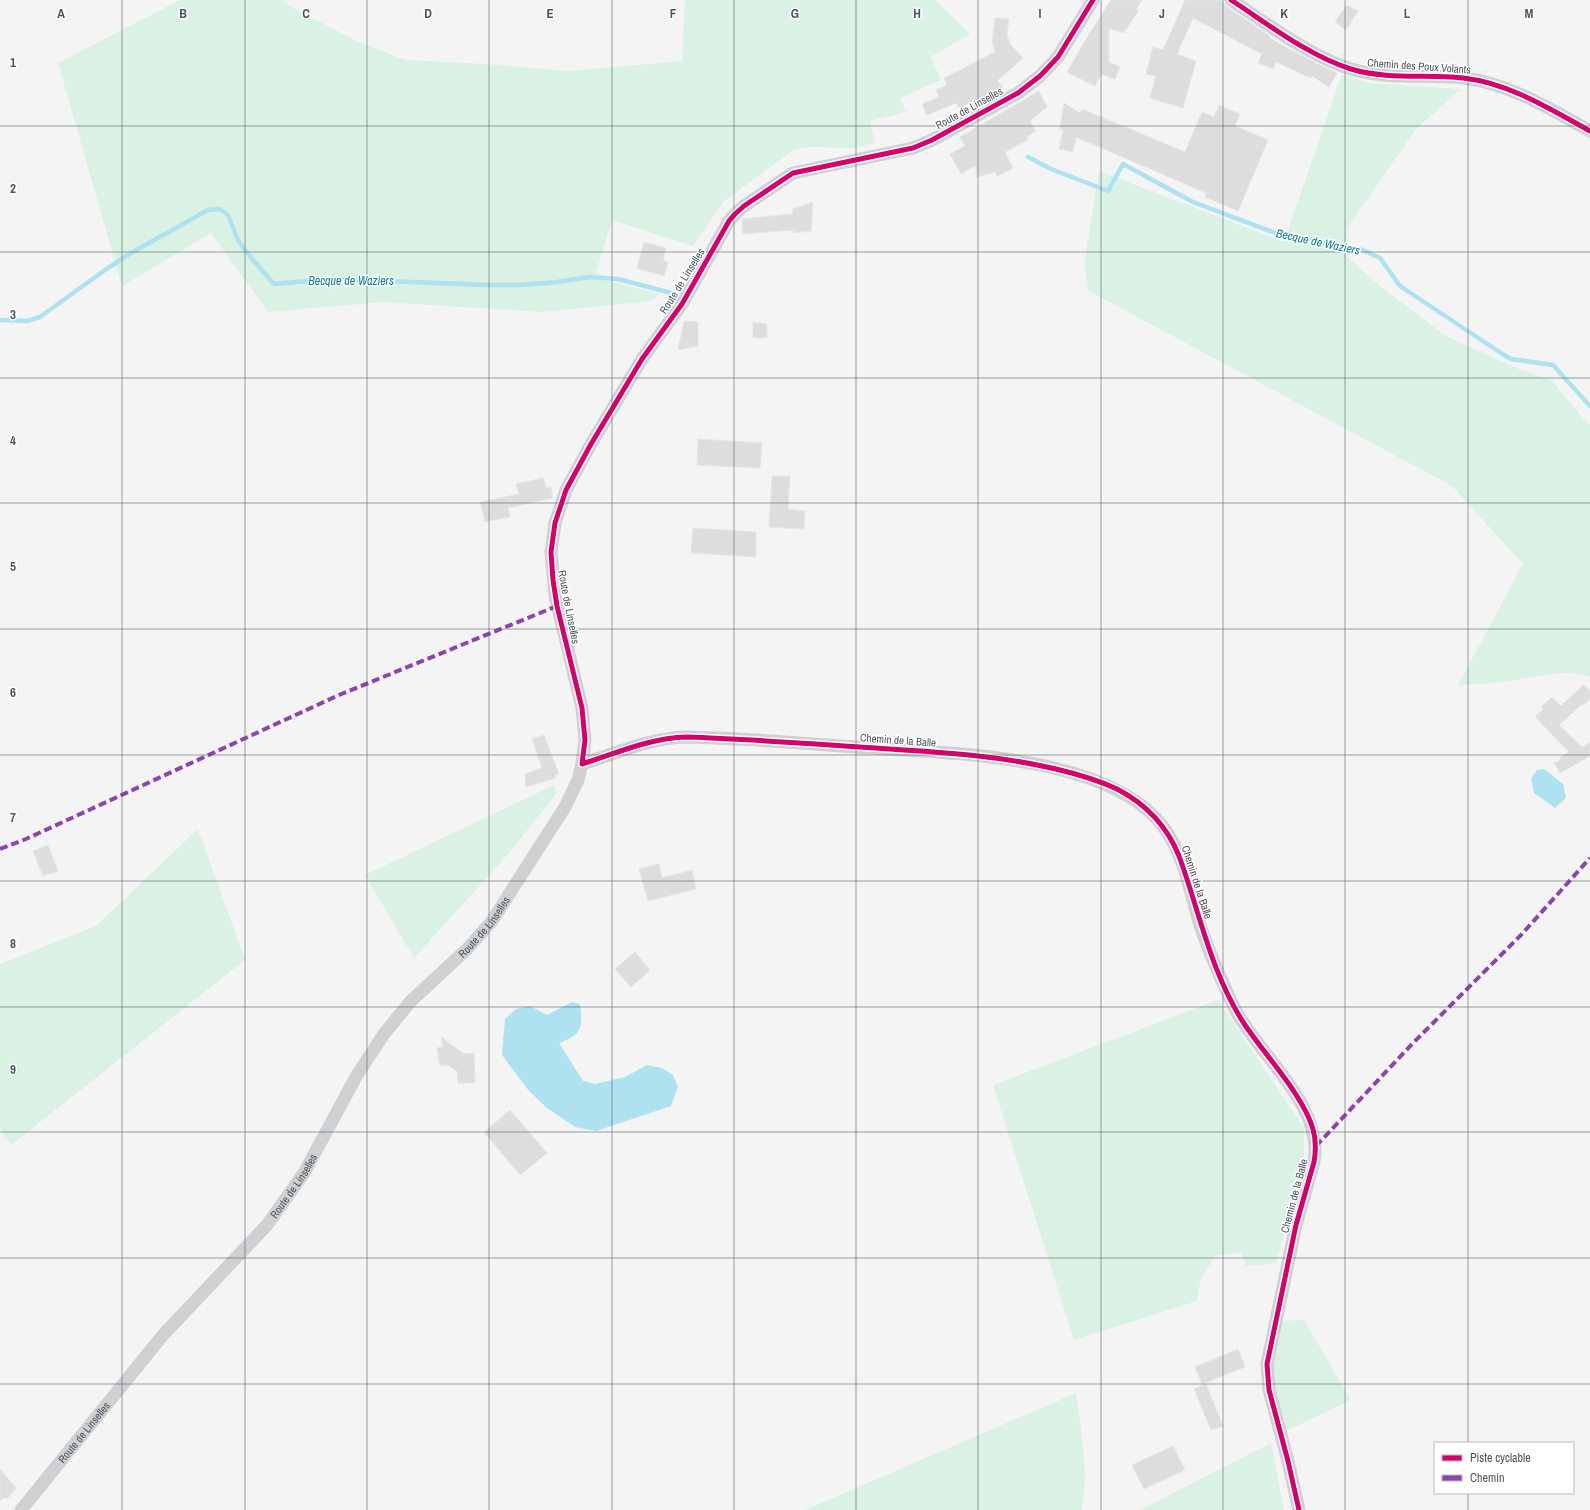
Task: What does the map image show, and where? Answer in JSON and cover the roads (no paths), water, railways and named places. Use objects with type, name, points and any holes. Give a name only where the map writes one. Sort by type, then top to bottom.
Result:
[{"type":"street","name":"Route de Linselles","points":[[20,1510],[163,1336],[250,1244],[280,1207],[308,1167],[357,1076],[384,1034],[400,1013],[482,934],[502,907],[565,807],[578,780],[585,740],[582,708],[557,606],[553,580],[551,552],[555,523],[566,490],[591,444],[642,359],[685,298],[729,221],[744,206],[793,173],[913,148],[932,140],[1018,93],[1040,76],[1058,57],[1092,0]]},
{"type":"street","name":"Chemin des Poux Volants","points":[[1231,0],[1299,44],[1330,61],[1347,68],[1362,72],[1462,78],[1485,82],[1518,93],[1590,131]]},
{"type":"street","name":"Chemin de la Balle","points":[[582,764],[650,741],[686,737],[951,753],[1017,761],[1079,775],[1117,790],[1138,802],[1155,817],[1175,845],[1204,936],[1226,989],[1246,1026],[1297,1098],[1309,1120],[1314,1135],[1316,1153],[1296,1225],[1267,1364],[1269,1390],[1287,1455],[1299,1510]]},
{"type":"water","points":[[1544,769],[1563,784],[1566,798],[1555,808],[1534,793],[1531,779],[1537,770]]},
{"type":"water","points":[[572,1002],[580,1004],[581,1025],[577,1033],[567,1040],[559,1043],[583,1081],[595,1084],[625,1077],[647,1065],[662,1068],[673,1075],[678,1087],[671,1106],[596,1131],[575,1127],[547,1108],[529,1091],[502,1055],[505,1019],[516,1009],[530,1006],[547,1015]]},
{"type":"waterway","name":"Becque de Waziers","points":[[1028,157],[1051,169],[1108,191],[1123,164],[1193,202],[1278,234],[1363,250],[1380,258],[1400,286],[1501,353],[1511,359],[1553,365],[1590,406]]},
{"type":"waterway","name":"Becque de Waziers","points":[[0,320],[27,321],[40,317],[131,253],[208,210],[220,209],[228,215],[238,240],[247,253],[274,284],[334,279],[519,285],[557,282],[590,277],[618,279],[675,294]]}]
